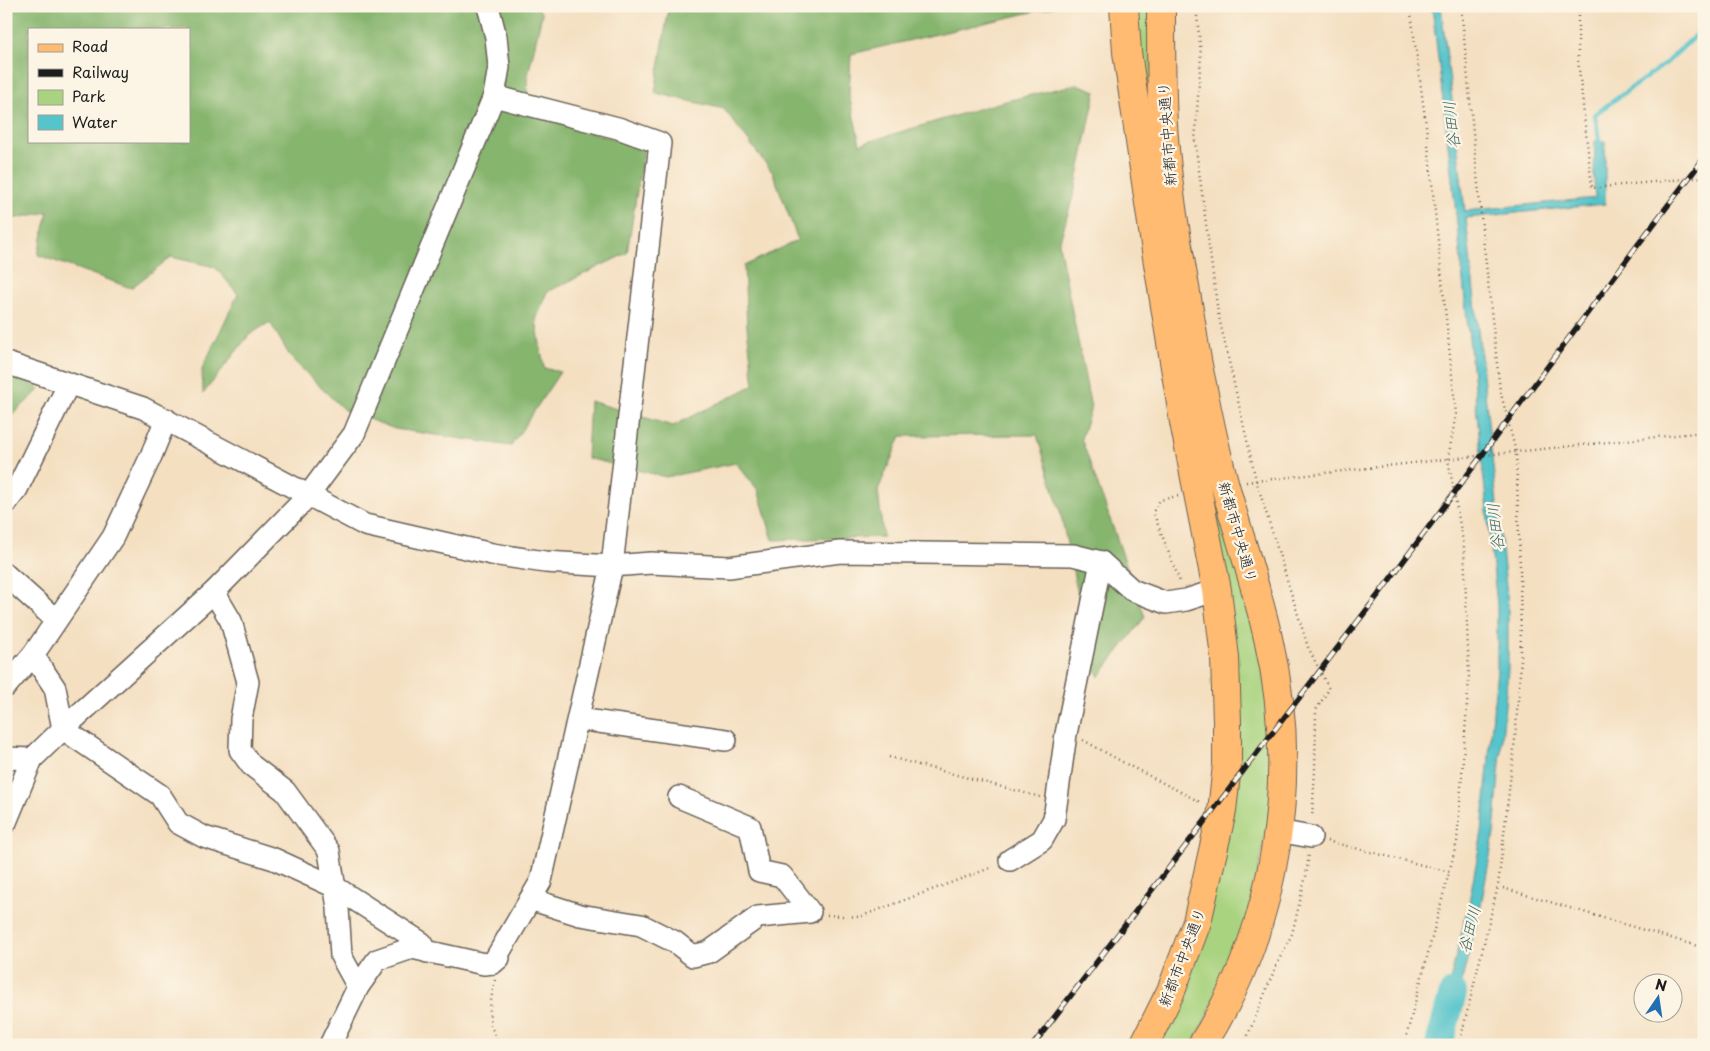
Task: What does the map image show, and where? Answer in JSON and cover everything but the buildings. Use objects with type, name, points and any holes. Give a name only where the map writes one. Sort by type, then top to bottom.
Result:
[{"type":"main road","name":"新都市中央通り","points":[[1124,6],[1127,52],[1156,251],[1184,422],[1217,590],[1225,658],[1227,722],[1227,765],[1222,811],[1197,922],[1171,991],[1144,1045]]},
{"type":"main road","name":"新都市中央通り","points":[[1161,6],[1160,55],[1163,125],[1176,240],[1201,382],[1224,478],[1269,639],[1279,701],[1282,762],[1275,854],[1262,911],[1241,972],[1218,1019],[1202,1045]]},
{"type":"street","points":[[6,822],[32,759],[63,728],[214,592],[308,496],[354,434],[494,96],[500,67],[496,37],[489,14],[474,6]]},
{"type":"street","points":[[330,1045],[358,987],[377,960],[412,948],[484,964],[496,961],[541,881],[612,566],[660,143],[618,128],[494,96]]},
{"type":"street","points":[[6,363],[68,385],[143,408],[365,525],[473,550],[545,562],[612,566],[651,563],[729,567],[840,552],[1073,555],[1101,562],[1132,590],[1166,603],[1186,600],[1217,590]]},
{"type":"street","points":[[6,504],[17,489],[68,385]]},
{"type":"street","points":[[6,686],[33,655],[113,537],[166,419]]},
{"type":"street","points":[[1010,860],[1042,840],[1054,819],[1066,734],[1101,562]]},
{"type":"street","points":[[6,576],[56,620]]},
{"type":"street","points":[[214,592],[231,621],[248,682],[241,718],[240,750],[251,765],[285,791],[329,851],[335,887],[341,956],[358,987]]},
{"type":"street","points":[[33,655],[55,688],[63,728],[160,796],[178,823],[204,836],[274,859],[335,887],[422,943],[427,952]]},
{"type":"street","points":[[578,719],[726,740]]},
{"type":"street","points":[[6,758],[32,759]]},
{"type":"street","points":[[679,797],[750,827],[759,871],[782,876],[810,912]]},
{"type":"street","points":[[1278,831],[1311,837]]},
{"type":"street","points":[[530,899],[580,914],[641,925],[675,942],[693,956],[709,952],[758,917],[810,912]]},
{"type":"path","points":[[1404,1045],[1458,842],[1468,678],[1464,547],[1448,458],[1456,414],[1426,125],[1410,6]]},
{"type":"path","points":[[1459,1045],[1498,886],[1515,739],[1521,660],[1516,452],[1500,390],[1461,6]]},
{"type":"path","points":[[1578,6],[1578,60],[1592,188],[1704,177]]},
{"type":"path","points":[[1241,483],[1448,458],[1704,432]]},
{"type":"path","points":[[1185,495],[1160,500],[1154,512],[1186,600]]},
{"type":"path","points":[[1066,734],[1074,735],[1144,774],[1222,811]]},
{"type":"path","points":[[889,757],[1056,801]]},
{"type":"path","points":[[1311,837],[1450,872]]},
{"type":"path","points":[[810,912],[859,917],[1010,860]]},
{"type":"path","points":[[1504,888],[1704,948]]},
{"type":"path","points":[[496,961],[488,1013],[493,1034],[501,1045]]},
{"type":"green space","points":[[6,6],[537,6],[542,14],[528,75],[526,113],[644,148],[627,253],[547,292],[536,320],[544,368],[560,372],[511,446],[395,429],[344,410],[291,358],[270,322],[249,335],[203,394],[202,369],[238,294],[215,267],[171,257],[131,288],[38,255],[48,212],[6,220]]},
{"type":"green space","points":[[669,6],[1058,6],[851,54],[849,95],[860,144],[998,103],[1077,84],[1096,91],[1076,186],[1059,244],[1091,408],[1081,438],[1145,617],[1099,677],[1093,664],[1060,511],[1037,435],[901,436],[878,490],[883,537],[773,540],[758,490],[736,463],[666,477],[587,458],[590,401],[673,426],[754,385],[747,327],[744,266],[798,240],[773,173],[724,109],[655,93]]},
{"type":"green space","points":[[1133,6],[1150,6],[1150,55],[1270,693],[1272,805],[1243,943],[1192,1045],[1155,1045],[1236,764]]},
{"type":"green space","points":[[6,372],[23,376],[39,390],[9,418],[6,418]]},
{"type":"water","points":[[1432,6],[1441,6],[1465,211],[1595,198],[1595,141],[1605,141],[1605,204],[1466,218],[1508,605],[1508,669],[1494,834],[1481,905],[1449,1031],[1439,1027],[1469,902],[1482,832],[1497,669],[1497,605]]},
{"type":"waterway","points":[[1600,147],[1595,114],[1665,64],[1696,35],[1704,10]]},
{"type":"waterway","name":"谷田川","points":[[1439,1045],[1453,993]]},
{"type":"railway","points":[[1033,1045],[1382,590],[1704,158]]}]
